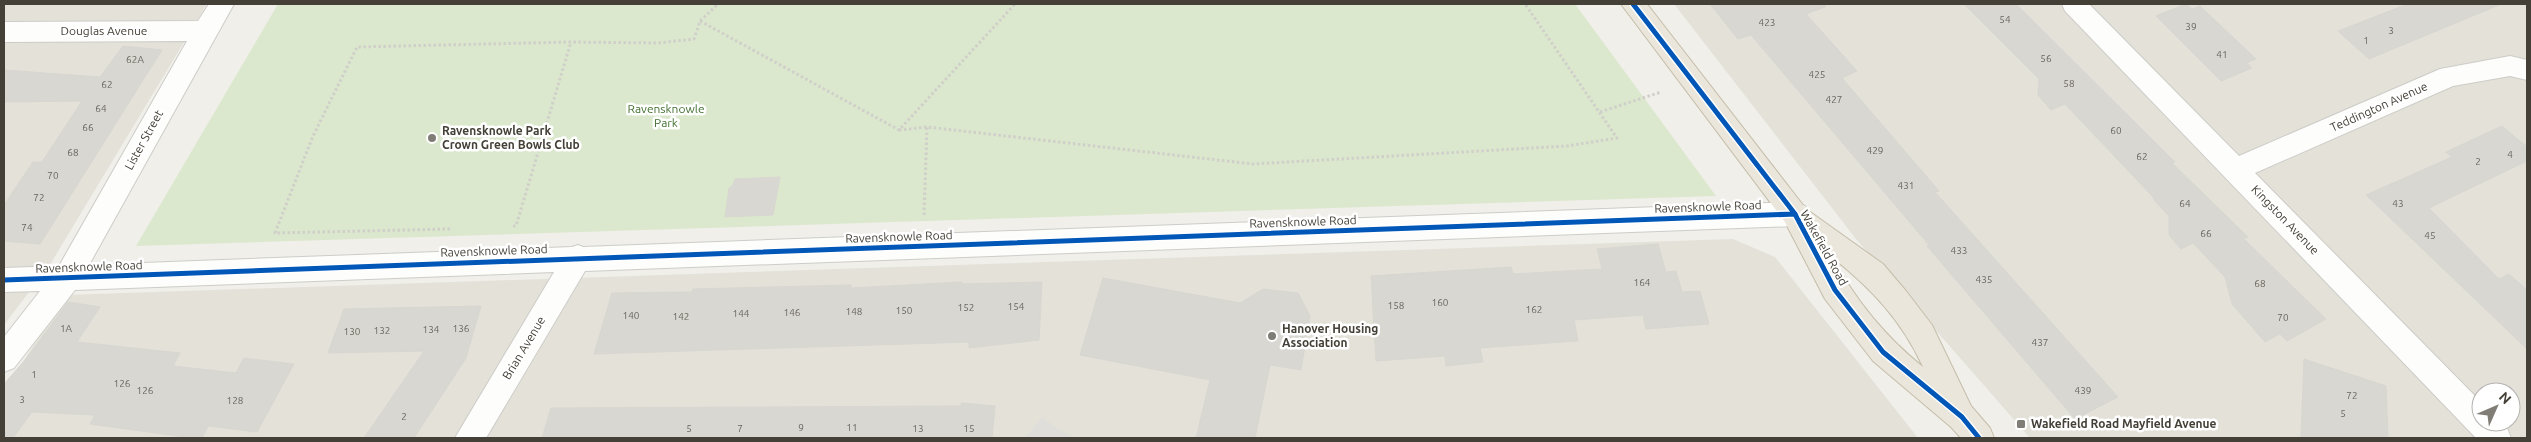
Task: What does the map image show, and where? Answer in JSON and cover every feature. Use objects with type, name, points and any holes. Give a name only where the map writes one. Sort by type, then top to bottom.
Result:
[{"type":"highway","name":"Wakefield Road","points":[[1633,4],[1794,214],[1835,290],[1883,352],[1970,428]]},
{"type":"highway","name":"Wakefield Road","points":[[1794,214],[1873,273],[1896,300],[1922,334],[1970,428]]},
{"type":"street","name":"Lister Street","points":[[4,359],[67,278],[205,31],[222,4]]},
{"type":"street","name":"Kingston Avenue","points":[[2074,4],[2496,438]]},
{"type":"street","name":"Douglas Avenue","points":[[4,32],[205,31]]},
{"type":"street","name":"Teddington Avenue","points":[[2236,169],[2449,76],[2510,66],[2527,70]]},
{"type":"street","name":"Ravensknowle Road","points":[[4,280],[578,257],[1794,214]]},
{"type":"street","name":"Brian Avenue","points":[[470,438],[578,257]]},
{"type":"path","points":[[452,229],[276,233],[314,136],[357,47],[572,42],[658,43],[694,39],[700,21],[718,4]]},
{"type":"path","points":[[899,130],[1015,4]]},
{"type":"path","points":[[700,21],[899,130],[927,127],[1253,164],[1567,146],[1617,138],[1525,4]]},
{"type":"path","points":[[507,227],[516,226],[572,42]]},
{"type":"path","points":[[1600,112],[1692,80]]},
{"type":"path","points":[[924,246],[927,127]]},
{"type":"shaded area","points":[[4,4],[207,4],[51,263],[4,325]]},
{"type":"shaded area","points":[[1674,4],[2527,4],[2527,438],[2030,438],[1856,239]]},
{"type":"shaded area","points":[[1733,239],[1775,257],[1918,438],[4,438],[4,391],[66,295]]},
{"type":"shaded area","points":[[1042,418],[1073,438],[1025,438]]},
{"type":"green space","name":"Ravensknowle Park","points":[[278,4],[1575,4],[1716,196],[136,246]]},
{"type":"building","points":[[1710,4],[1825,4],[1825,7],[1806,14],[1857,71],[1842,78],[1939,191],[1935,192],[2118,397],[2075,419],[1927,246],[1929,245],[1751,35],[1738,39]]},
{"type":"building","points":[[1964,4],[2016,4],[2175,162],[2172,163],[2248,237],[2244,239],[2326,319],[2287,341],[2280,334],[2265,342],[2232,304],[2225,277],[2193,243],[2181,249],[2169,235],[2169,216],[2153,199],[2155,199],[2065,104],[2051,110],[2038,95],[2039,79]]},
{"type":"building","points":[[2186,4],[2192,9],[2200,6],[2256,59],[2247,63],[2252,68],[2221,81],[2156,16]]},
{"type":"building","points":[[2408,4],[2499,5],[2369,59],[2338,31]]},
{"type":"building","points":[[123,46],[162,50],[40,244],[4,241],[4,205],[33,162],[42,162],[82,101],[4,102],[4,70],[100,77]]},
{"type":"building","points":[[2502,126],[2527,147],[2527,161],[2429,208],[2499,279],[2509,274],[2527,290],[2527,349],[2366,195],[2452,157],[2446,152]]},
{"type":"building","points":[[780,177],[773,215],[725,217],[729,188],[733,185],[735,179]]},
{"type":"building","points":[[1658,244],[1666,272],[1676,271],[1682,292],[1700,291],[1709,324],[1646,329],[1643,315],[1574,320],[1578,341],[1480,348],[1483,362],[1446,366],[1445,356],[1376,361],[1371,276],[1511,267],[1513,274],[1602,269],[1597,249]]},
{"type":"building","points":[[1103,278],[1240,303],[1263,289],[1298,293],[1310,316],[1301,370],[1270,365],[1255,438],[1196,438],[1210,380],[1080,355]]},
{"type":"building","points":[[962,282],[962,284],[1042,282],[1039,340],[969,348],[969,342],[594,354],[612,293],[692,292],[693,289],[851,285],[851,288]]},
{"type":"building","points":[[68,302],[100,307],[77,342],[180,353],[173,366],[236,373],[244,358],[294,364],[257,432],[208,426],[202,438],[192,438],[90,424],[95,415],[32,412],[13,438],[4,438],[4,384],[26,359]]},
{"type":"building","points":[[481,306],[466,358],[414,438],[364,438],[424,351],[328,353],[344,309]]},
{"type":"building","points":[[2304,359],[2386,386],[2388,438],[2301,438]]},
{"type":"building","points":[[961,403],[995,406],[992,438],[542,438],[551,408],[961,406]]},
{"type":"cycle path","points":[[1633,4],[1795,214],[1835,290],[1883,352],[1962,417],[1979,438]]},
{"type":"cycle path","points":[[4,280],[1795,214]]},
{"type":"place","name":"Ravensknowle Park Crown Green Bowls Club","points":[[432,138]]},
{"type":"place","name":"Hanover Housing Association","points":[[1272,336]]},
{"type":"place","name":"Wakefield Road Mayfield Avenue","points":[[2021,424]]}]
